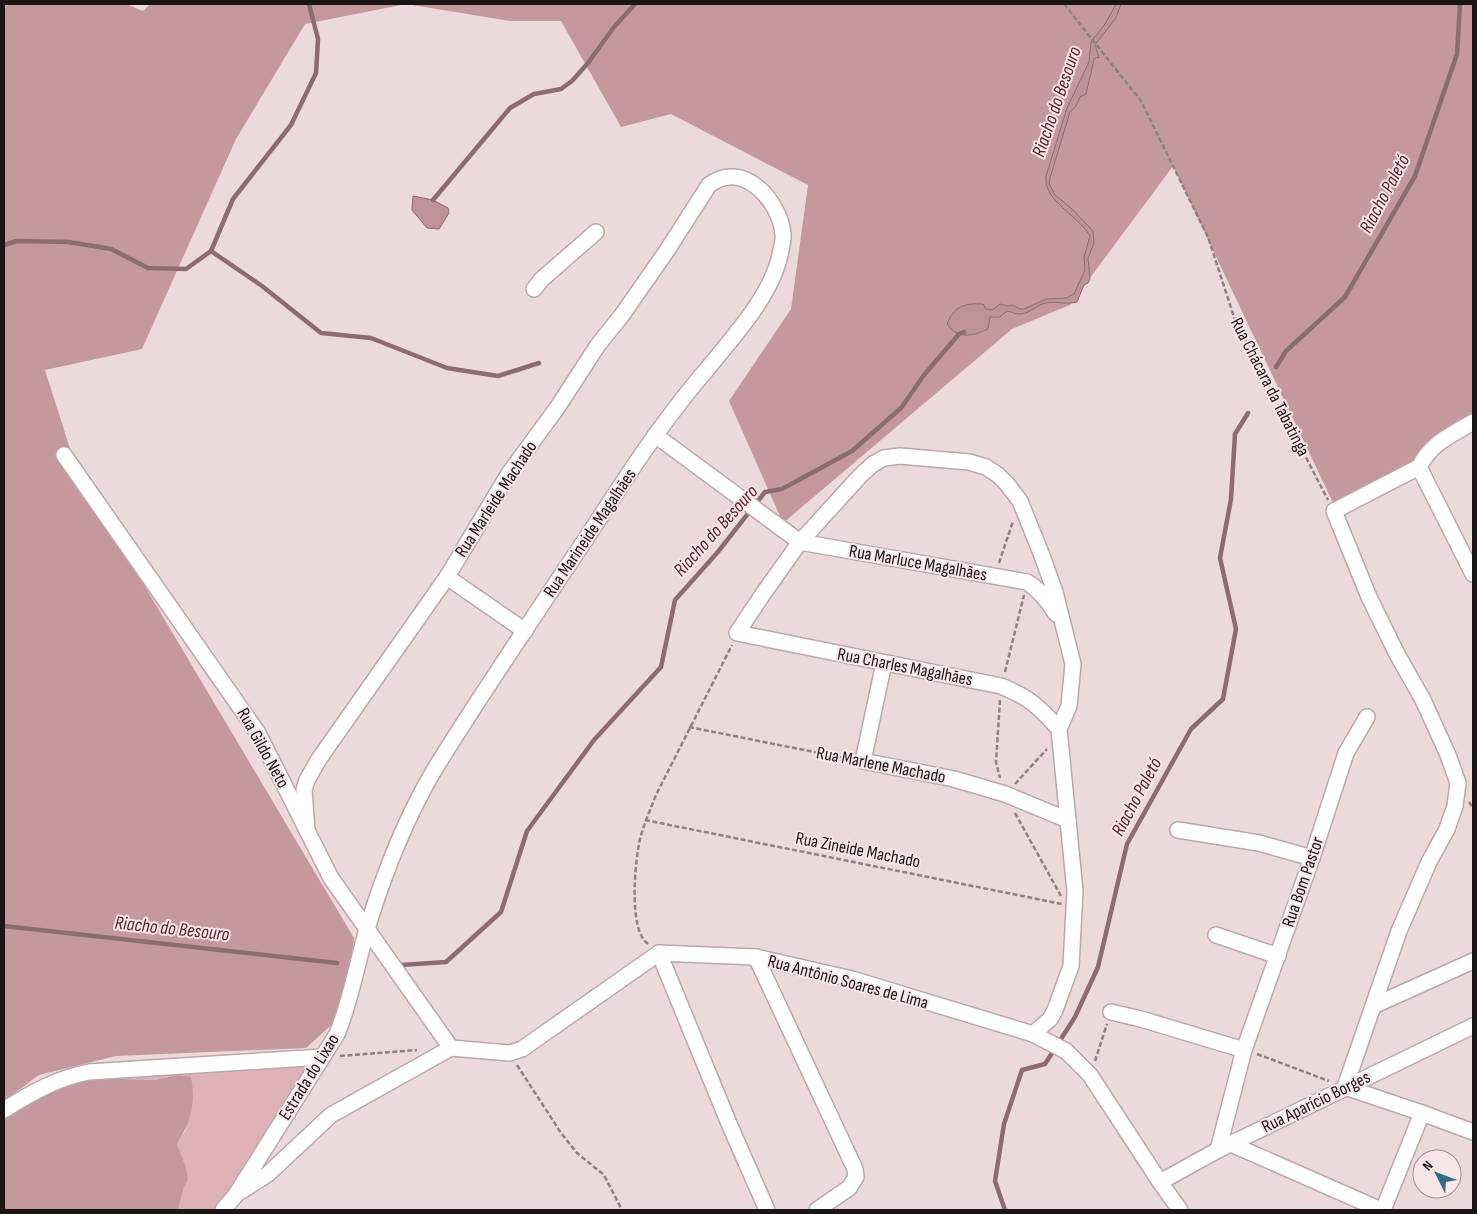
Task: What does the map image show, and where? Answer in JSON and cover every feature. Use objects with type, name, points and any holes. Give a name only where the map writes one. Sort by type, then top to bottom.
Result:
[{"type":"street","name":"Rua Marineide Magalhães","points":[[367,930],[391,860],[404,829],[419,797],[436,768],[655,435],[739,330],[766,290],[779,260],[784,236],[778,213],[766,196],[754,185],[736,176],[725,176],[717,179]]},
{"type":"street","name":"Rua Marleide Machado","points":[[307,831],[304,790],[307,780],[319,759],[447,577],[508,475],[557,408],[598,345],[622,315],[666,252],[709,186],[717,179]]},
{"type":"street","points":[[534,289],[542,279],[596,232]]},
{"type":"street","points":[[1473,422],[1436,444],[1426,454],[1419,467],[1334,511],[1369,597],[1397,654],[1423,700],[1448,755],[1458,783],[1455,806],[1447,829],[1413,895],[1345,1087],[1473,1132]]},
{"type":"street","name":"Rua Marluce Magalhães","points":[[655,435],[800,542],[1026,582],[1036,588],[1046,598],[1064,626]]},
{"type":"street","name":"Rua Gildo Neto","points":[[64,455],[258,733],[331,878],[451,1048]]},
{"type":"street","points":[[737,633],[800,542],[860,476],[873,464],[884,458],[900,456],[969,462],[986,467],[998,475],[1020,501],[1042,552],[1074,664],[1068,706],[1059,729],[1075,892],[1071,966],[1050,1019],[1033,1034]]},
{"type":"street","points":[[1419,467],[1473,574]]},
{"type":"street","points":[[447,577],[525,631]]},
{"type":"street","name":"Rua Charles Magalhães","points":[[737,633],[1001,686],[1034,702],[1059,729]]},
{"type":"street","points":[[863,761],[884,663]]},
{"type":"street","name":"Rua Bom Pastor","points":[[1224,1147],[1244,1050],[1312,858],[1346,753],[1367,717]]},
{"type":"street","name":"Rua Marlene Machado","points":[[863,761],[954,780],[1005,794],[1068,820]]},
{"type":"street","points":[[1178,830],[1259,844],[1312,858]]},
{"type":"street","name":"Estrada do Lixao","points":[[223,1210],[235,1196],[338,1034],[347,1011],[367,930]]},
{"type":"street","points":[[1216,935],[1278,956]]},
{"type":"street","points":[[235,1196],[268,1174],[331,1115],[451,1048],[510,1053],[522,1049],[659,953],[730,1126],[767,1210]]},
{"type":"street","name":"Rua Antônio Soares de Lima","points":[[659,953],[756,957],[852,979],[1033,1034],[1059,1047],[1090,1075],[1180,1210]]},
{"type":"street","points":[[756,957],[855,1169],[856,1177],[849,1188],[817,1210]]},
{"type":"street","points":[[1373,1006],[1473,961]]},
{"type":"street","points":[[1110,1012],[1141,1019],[1244,1050]]},
{"type":"street","name":"Rua Aparício Borges","points":[[1160,1182],[1224,1147],[1473,1026]]},
{"type":"street","points":[[4,1110],[52,1082],[89,1072],[322,1058]]},
{"type":"street","points":[[1224,1147],[1382,1210],[1422,1113]]},
{"type":"path","name":"Rua Chácara da Tabatinga","points":[[1064,4],[1142,101],[1208,237],[1235,320],[1334,511]]},
{"type":"path","points":[[995,576],[1020,501]]},
{"type":"path","points":[[1005,794],[996,762],[1001,686],[1026,582]]},
{"type":"path","points":[[659,953],[644,941],[635,913],[634,894],[639,841],[646,820],[689,727],[737,633]]},
{"type":"path","name":"Rua Marlene Machado","points":[[689,727],[863,761]]},
{"type":"path","points":[[1005,794],[1044,754],[1059,729]]},
{"type":"path","name":"Rua Zineide Machado","points":[[646,820],[1066,905],[1005,794]]},
{"type":"path","points":[[1090,1075],[1110,1012]]},
{"type":"path","points":[[322,1058],[421,1050]]},
{"type":"path","points":[[1244,1050],[1345,1087]]},
{"type":"path","points":[[510,1053],[561,1133],[577,1153],[604,1175],[622,1210]]},
{"type":"shaded area","points":[[4,4],[126,4],[143,11],[150,4],[406,4],[305,24],[236,139],[142,349],[45,370],[78,474],[354,938],[347,1011],[306,1048],[116,1056],[39,1075],[4,1101]]},
{"type":"shaded area","points":[[406,4],[1473,4],[1473,428],[1335,507],[1173,166],[1070,305],[1012,329],[783,523],[729,401],[791,309],[808,185],[671,114],[621,127],[561,21],[510,21]]},
{"type":"shaded area","points":[[1116,4],[1121,4],[1116,18],[1095,45],[1099,58],[1096,57],[1094,60],[1086,94],[1080,97],[1076,106],[1070,112],[1049,184],[1055,195],[1071,208],[1093,231],[1094,243],[1088,258],[1090,279],[1084,285],[1077,302],[1046,303],[1021,314],[1008,311],[1000,317],[990,317],[988,329],[971,335],[956,333],[947,324],[957,309],[966,305],[983,304],[986,309],[992,310],[1000,304],[1024,309],[1046,299],[1066,298],[1074,294],[1085,270],[1084,257],[1090,236],[1085,228],[1055,200],[1047,185],[1046,176],[1067,108],[1089,62],[1091,42],[1105,24]]},
{"type":"shaded area","points":[[413,196],[433,200],[448,208],[449,213],[439,229],[427,228],[412,210]]},
{"type":"shaded area","points":[[303,1064],[308,1070],[307,1074],[215,1210],[178,1210],[188,1179],[186,1167],[177,1144],[186,1129],[178,1075],[155,1080],[103,1078]]},
{"type":"shaded area","points":[[178,1075],[191,1077],[193,1096],[189,1120],[177,1144],[186,1167],[188,1179],[178,1210],[4,1210],[4,1120],[56,1085],[92,1078],[155,1080]]},
{"type":"waterway","points":[[4,245],[17,241],[69,242],[111,249],[148,268],[186,269],[211,251],[233,199],[291,125],[316,73],[318,39],[309,4]]},
{"type":"waterway","points":[[433,200],[510,108],[534,94],[561,89],[572,81],[588,63],[614,27],[635,4]]},
{"type":"waterway","name":"Riacho Paletó","points":[[1276,367],[1286,351],[1345,297],[1415,176],[1457,54],[1460,4]]},
{"type":"waterway","points":[[211,251],[262,286],[321,333],[371,338],[447,368],[498,376],[539,363]]},
{"type":"waterway","name":"Riacho do Besouro","points":[[401,965],[446,962],[501,912],[527,831],[594,740],[661,667],[675,600],[717,553],[765,492],[782,489],[852,451],[901,408],[924,375],[959,334],[964,332]]},
{"type":"waterway","name":"Riacho Paletó","points":[[1005,1210],[995,1181],[1004,1124],[1022,1070],[1045,1064],[1075,1017],[1098,967],[1127,844],[1191,729],[1223,699],[1236,629],[1220,558],[1231,499],[1235,434],[1248,413]]},
{"type":"waterway","name":"Riacho do Besouro","points":[[4,926],[337,963]]}]
